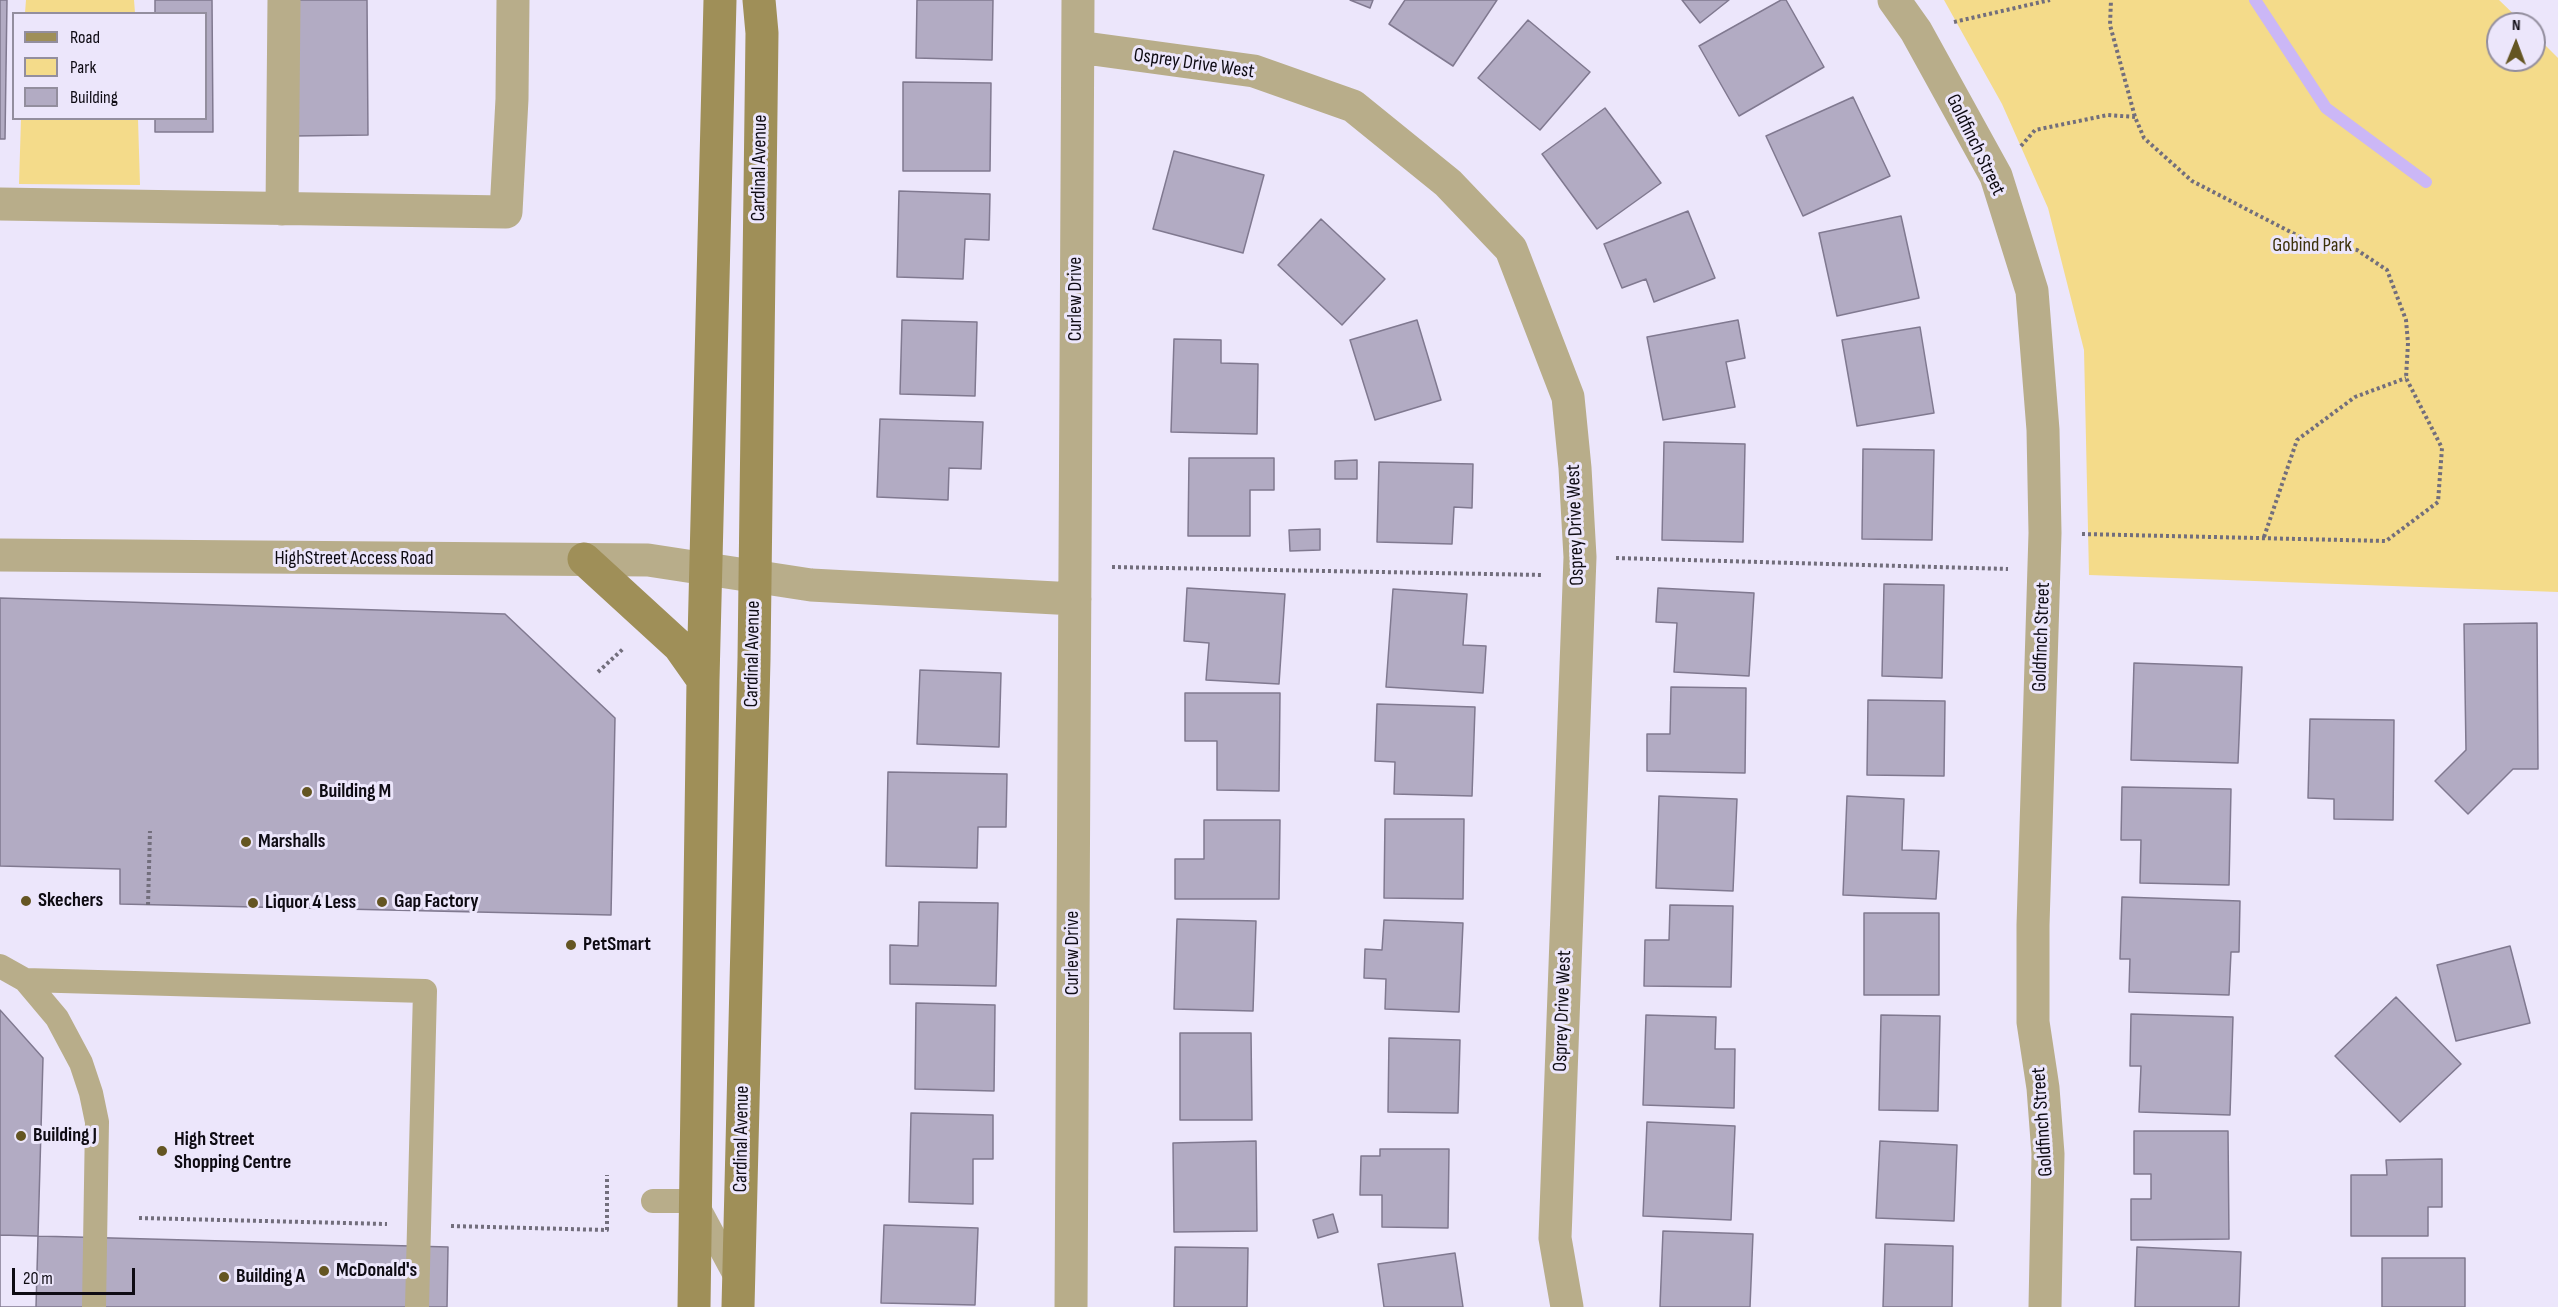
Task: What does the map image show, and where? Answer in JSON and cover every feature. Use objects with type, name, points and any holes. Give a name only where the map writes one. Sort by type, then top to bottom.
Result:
[{"type":"street","points":[[282,209],[284,0]]},
{"type":"street","points":[[0,204],[506,212],[513,99],[513,0]]},
{"type":"street","points":[[694,1307],[703,680],[720,0]]},
{"type":"street","name":"Cardinal Avenue","points":[[738,1294],[755,578],[762,33],[759,0]]},
{"type":"street","name":"Curlew Drive","points":[[1071,1307],[1078,0]]},
{"type":"street","name":"Goldfinch Street","points":[[1894,0],[1916,31],[1995,176],[2032,291],[2043,430],[2045,534],[2033,925],[2033,1022],[2043,1088],[2048,1154],[2045,1307]]},
{"type":"street","name":"Osprey Drive West","points":[[1078,47],[1254,70],[1353,106],[1448,183],[1511,249],[1568,397],[1575,468],[1579,567],[1555,1238],[1567,1307]]},
{"type":"street","name":"HighStreet Access Road","points":[[0,555],[648,560],[707,568]]},
{"type":"street","points":[[584,560],[666,633],[703,680]]},
{"type":"street","points":[[707,568],[755,578],[811,585],[1075,599]]},
{"type":"lane","points":[[0,966],[25,980],[57,1018],[81,1063],[91,1093],[97,1122],[94,1307]]},
{"type":"lane","points":[[25,980],[425,991],[417,1307]]},
{"type":"lane","points":[[653,1201],[695,1202],[738,1294]]},
{"type":"path","points":[[1916,31],[2050,0]]},
{"type":"path","points":[[2045,534],[2264,537],[2386,542],[2438,502],[2442,448],[2406,378],[2408,343],[2406,320],[2387,270],[2357,250],[2310,242],[2192,181],[2144,138],[2135,117],[2110,25],[2112,0]]},
{"type":"path","points":[[1995,176],[2035,130],[2108,115],[2135,117]]},
{"type":"path","points":[[2264,537],[2297,440],[2355,398],[2406,378]]},
{"type":"path","points":[[1075,566],[2044,570]]},
{"type":"path","points":[[148,905],[150,831]]},
{"type":"path","points":[[139,1218],[607,1230],[608,1175]]},
{"type":"green space","points":[[26,0],[134,0],[135,12],[25,12]]},
{"type":"green space","name":"Gobind Park","points":[[1944,0],[2499,0],[2512,12],[2486,12],[2486,72],[2546,72],[2546,46],[2558,58],[2558,592],[2089,575],[2084,350],[2048,208],[2002,104]]},
{"type":"green space","points":[[21,120],[138,120],[140,185],[19,184]]},
{"type":"building","points":[[0,0],[7,0],[5,139],[0,139]]},
{"type":"building","points":[[155,0],[212,0],[213,132],[155,132],[155,120],[207,120],[207,12],[155,12]]},
{"type":"building","points":[[293,0],[367,0],[368,135],[294,136]]},
{"type":"building","points":[[917,0],[993,0],[992,60],[916,58]]},
{"type":"building","points":[[1350,0],[1373,0],[1370,8]]},
{"type":"building","points":[[1405,0],[1497,0],[1453,66],[1389,24]]},
{"type":"building","points":[[1682,0],[1729,0],[1700,23]]},
{"type":"building","points":[[1781,0],[1786,0],[1824,67],[1739,116],[1699,46]]},
{"type":"building","points":[[1528,20],[1590,72],[1540,130],[1478,78]]},
{"type":"building","points":[[903,82],[991,83],[990,171],[903,171]]},
{"type":"building","points":[[1853,97],[1890,176],[1803,216],[1766,136]]},
{"type":"building","points":[[1605,108],[1661,183],[1597,229],[1542,154]]},
{"type":"building","points":[[1174,151],[1264,175],[1243,253],[1153,229]]},
{"type":"building","points":[[899,191],[990,194],[989,240],[965,239],[963,279],[897,277]]},
{"type":"building","points":[[1688,211],[1715,278],[1654,302],[1646,279],[1622,288],[1604,244]]},
{"type":"building","points":[[1901,216],[1919,298],[1837,316],[1819,233]]},
{"type":"building","points":[[1321,219],[1385,279],[1342,325],[1278,265]]},
{"type":"building","points":[[902,320],[977,322],[975,396],[900,394]]},
{"type":"building","points":[[1417,320],[1441,400],[1375,420],[1350,340]]},
{"type":"building","points":[[1738,320],[1745,358],[1726,362],[1735,407],[1663,420],[1647,337]]},
{"type":"building","points":[[1920,327],[1934,413],[1857,426],[1842,340]]},
{"type":"building","points":[[1174,339],[1221,340],[1221,363],[1258,364],[1257,434],[1171,432]]},
{"type":"building","points":[[880,419],[983,422],[981,469],[949,468],[948,500],[877,497]]},
{"type":"building","points":[[1664,442],[1745,444],[1743,542],[1662,540]]},
{"type":"building","points":[[1863,449],[1934,450],[1932,540],[1862,539]]},
{"type":"building","points":[[1189,458],[1274,458],[1274,490],[1250,490],[1250,536],[1188,536]]},
{"type":"building","points":[[1357,460],[1357,479],[1335,479],[1335,461]]},
{"type":"building","points":[[1379,462],[1473,464],[1472,508],[1454,507],[1452,544],[1377,542]]},
{"type":"building","points":[[1320,529],[1320,550],[1290,551],[1289,530]]},
{"type":"building","points":[[1884,584],[1944,585],[1942,678],[1882,676]]},
{"type":"building","points":[[1187,588],[1285,594],[1279,684],[1206,680],[1209,643],[1184,641]]},
{"type":"building","points":[[1658,588],[1754,593],[1749,676],[1674,672],[1677,623],[1656,622]]},
{"type":"building","points":[[1393,589],[1467,594],[1463,645],[1486,646],[1483,693],[1386,687]]},
{"type":"building","name":"Building M","points":[[0,598],[505,614],[615,718],[611,915],[120,904],[120,869],[0,866]]},
{"type":"building","points":[[2537,623],[2538,769],[2513,769],[2468,814],[2435,781],[2466,750],[2464,624]]},
{"type":"building","points":[[2134,663],[2242,667],[2238,763],[2131,760]]},
{"type":"building","points":[[920,670],[1001,673],[999,747],[917,744]]},
{"type":"building","points":[[1671,687],[1746,688],[1745,773],[1647,771],[1647,734],[1670,734]]},
{"type":"building","points":[[1185,693],[1280,693],[1279,791],[1217,790],[1217,741],[1185,741]]},
{"type":"building","points":[[1868,700],[1945,701],[1944,776],[1867,775]]},
{"type":"building","points":[[1377,704],[1475,707],[1472,796],[1394,794],[1395,762],[1375,761]]},
{"type":"building","points":[[2310,719],[2394,720],[2393,820],[2334,819],[2334,799],[2308,798]]},
{"type":"building","points":[[888,772],[1007,774],[1006,827],[978,827],[977,868],[886,866]]},
{"type":"building","points":[[2122,787],[2231,789],[2229,885],[2140,883],[2141,840],[2121,840]]},
{"type":"building","points":[[1659,796],[1737,799],[1733,891],[1656,888]]},
{"type":"building","points":[[1847,796],[1904,799],[1902,850],[1939,851],[1936,899],[1843,895]]},
{"type":"building","points":[[1385,819],[1464,819],[1463,899],[1384,898]]},
{"type":"building","points":[[1204,820],[1280,820],[1279,899],[1175,899],[1175,859],[1204,859]]},
{"type":"building","points":[[2122,897],[2240,901],[2239,952],[2231,952],[2229,995],[2129,992],[2130,959],[2120,959]]},
{"type":"building","points":[[919,902],[998,903],[996,986],[890,984],[890,945],[918,946]]},
{"type":"building","points":[[1670,905],[1733,906],[1731,987],[1644,986],[1645,940],[1669,940]]},
{"type":"building","points":[[1864,913],[1939,913],[1939,995],[1864,995]]},
{"type":"building","points":[[1177,919],[1256,921],[1253,1011],[1174,1009]]},
{"type":"building","points":[[1384,920],[1463,923],[1459,1012],[1385,1009],[1386,979],[1364,978],[1365,949],[1382,950]]},
{"type":"building","points":[[2510,946],[2530,1023],[2456,1041],[2437,965]]},
{"type":"building","points":[[2396,997],[2461,1064],[2400,1122],[2335,1056]]},
{"type":"building","points":[[916,1003],[995,1005],[994,1091],[915,1089]]},
{"type":"building","name":"Building J","points":[[0,1010],[43,1058],[36,1307],[0,1307]]},
{"type":"building","points":[[2131,1014],[2233,1017],[2230,1115],[2139,1112],[2141,1066],[2130,1066]]},
{"type":"building","points":[[1646,1015],[1716,1017],[1715,1049],[1735,1049],[1734,1108],[1643,1105]]},
{"type":"building","points":[[1881,1015],[1940,1016],[1938,1111],[1879,1110]]},
{"type":"building","points":[[1180,1033],[1251,1033],[1252,1120],[1180,1120]]},
{"type":"building","points":[[1389,1038],[1460,1040],[1458,1113],[1388,1112]]},
{"type":"building","points":[[911,1113],[993,1115],[993,1159],[973,1159],[973,1204],[909,1202]]},
{"type":"building","points":[[1647,1122],[1735,1126],[1731,1220],[1643,1216]]},
{"type":"building","points":[[2134,1131],[2228,1131],[2229,1239],[2131,1240],[2131,1199],[2151,1199],[2151,1174],[2134,1174]]},
{"type":"building","points":[[1256,1141],[1257,1231],[1174,1232],[1173,1143]]},
{"type":"building","points":[[1880,1141],[1957,1145],[1954,1221],[1876,1218]]},
{"type":"building","points":[[1380,1149],[1449,1149],[1448,1228],[1382,1227],[1382,1195],[1360,1195],[1361,1156],[1380,1156]]},
{"type":"building","points":[[2442,1159],[2442,1207],[2428,1207],[2428,1236],[2351,1236],[2351,1175],[2387,1175],[2386,1160]]},
{"type":"building","points":[[1333,1214],[1338,1232],[1318,1238],[1313,1220]]},
{"type":"building","points":[[884,1225],[978,1228],[975,1305],[881,1303]]},
{"type":"building","points":[[1663,1231],[1753,1234],[1750,1307],[1660,1307]]},
{"type":"building","name":"Building A","points":[[0,1235],[448,1247],[447,1307],[0,1307]]},
{"type":"building","points":[[1885,1244],[1953,1246],[1952,1307],[1883,1307]]},
{"type":"building","points":[[1175,1247],[1248,1248],[1247,1307],[1174,1307]]},
{"type":"building","points":[[2137,1247],[2241,1252],[2239,1307],[2135,1307]]},
{"type":"building","points":[[1455,1253],[1463,1307],[1384,1307],[1378,1264]]},
{"type":"building","points":[[2382,1258],[2465,1258],[2465,1307],[2382,1307]]},
{"type":"waterway","points":[[2255,0],[2326,108],[2426,182]]},
{"type":"place","name":"Building M","points":[[307,792]]},
{"type":"place","name":"Marshalls","points":[[246,842]]},
{"type":"place","name":"Skechers","points":[[26,901]]},
{"type":"place","name":"Gap Factory","points":[[382,902]]},
{"type":"place","name":"Liquor 4 Less","points":[[253,903]]},
{"type":"place","name":"PetSmart","points":[[571,945]]},
{"type":"place","name":"Building J","points":[[21,1136]]},
{"type":"place","name":"High Street Shopping Centre","points":[[162,1151]]},
{"type":"place","name":"McDonald's","points":[[324,1271]]},
{"type":"place","name":"Building A","points":[[224,1277]]}]
